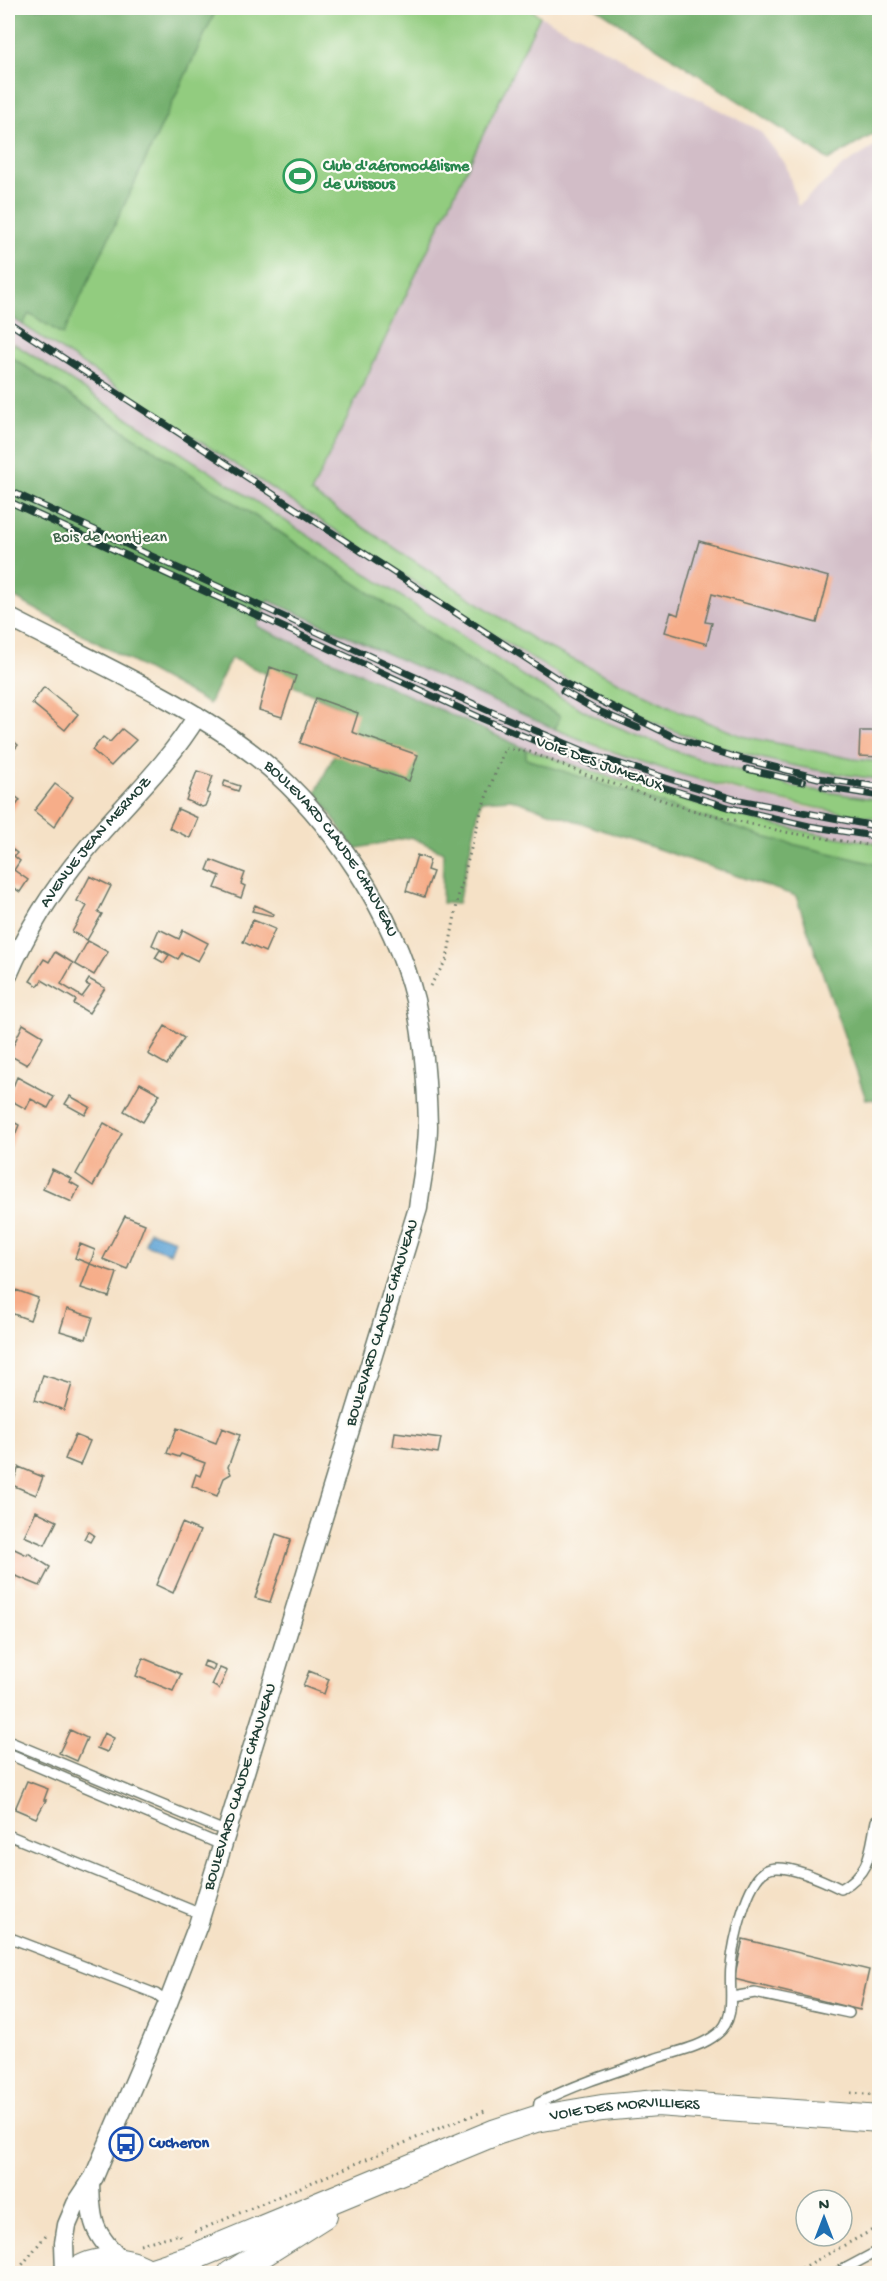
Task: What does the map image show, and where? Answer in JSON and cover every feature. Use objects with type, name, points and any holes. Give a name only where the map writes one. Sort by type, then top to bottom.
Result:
[{"type":"main road","name":"VOIE DES MORVILLIERS","points":[[380,2181],[496,2132],[536,2119],[602,2108],[657,2103],[879,2119]]},
{"type":"main road","points":[[72,2274],[92,2263],[130,2252],[150,2273],[380,2181]]},
{"type":"main road","points":[[231,2274],[380,2181]]},
{"type":"street","name":"BOULEVARD CLAUDE CHAUVEAU","points":[[8,617],[197,716],[263,762],[306,801],[337,841],[374,900],[414,998],[422,1039],[428,1128],[418,1208],[226,1839],[168,2003],[90,2183],[76,2204],[67,2225],[64,2242],[65,2274]]},
{"type":"street","name":"AVENUE JEAN MERMOZ","points":[[8,975],[18,952],[44,907],[78,861],[183,737],[197,716]]},
{"type":"street","points":[[90,2183],[91,2216],[95,2227],[130,2252]]},
{"type":"lane","points":[[8,1741],[226,1839]]},
{"type":"lane","points":[[8,1754],[226,1839]]},
{"type":"lane","points":[[536,2119],[539,2103],[568,2088],[695,2046],[718,2034],[728,2020],[732,1997],[730,1967],[743,1911],[756,1879],[768,1869],[787,1869],[841,1889],[850,1884],[868,1865],[876,1821]]},
{"type":"lane","points":[[8,1835],[201,1914]]},
{"type":"lane","points":[[8,1937],[156,1994],[168,2003]]},
{"type":"lane","points":[[732,1997],[755,1993],[849,2013]]},
{"type":"lane","points":[[835,2274],[879,2250]]},
{"type":"path","name":"VOIE DES JUMEAUX","points":[[414,998],[433,984],[447,959],[459,892],[482,808],[505,748],[530,752],[591,776],[692,810],[785,832],[879,848]]},
{"type":"path","points":[[791,2274],[879,2226]]},
{"type":"path","points":[[130,2252],[152,2242],[180,2234],[186,2248]]},
{"type":"shaded area","points":[[540,16],[760,131],[786,165],[798,206],[843,166],[879,144],[879,762],[853,759],[742,736],[679,711],[539,643],[311,493]]},
{"type":"shaded area","points":[[8,315],[552,669],[631,711],[710,743],[784,763],[879,779],[879,800],[794,787],[678,752],[601,720],[529,680],[8,339]]},
{"type":"shaded area","points":[[8,479],[268,600],[604,750],[724,788],[808,808],[879,819],[879,843],[787,829],[692,805],[526,749],[257,626]]},
{"type":"green space","points":[[8,8],[217,8],[63,335],[29,313],[23,325],[8,315]]},
{"type":"green space","name":"Club d'aéromodélisme de Wissous","points":[[217,8],[529,8],[540,16],[311,493],[539,643],[679,711],[742,736],[853,759],[879,762],[879,779],[794,766],[711,744],[616,705],[570,681],[481,627],[23,325],[29,313],[63,334]]},
{"type":"green space","points":[[596,8],[879,8],[879,131],[829,160]]},
{"type":"green space","points":[[13,343],[529,680],[601,720],[678,752],[794,787],[879,800],[879,819],[796,804],[714,784],[634,759],[555,729],[560,716],[515,691],[281,533],[8,355]]},
{"type":"green space","name":"Bois de Montjean","points":[[8,355],[281,533],[515,691],[560,716],[555,729],[268,600],[257,626],[526,749],[526,759],[763,837],[879,865],[879,1100],[866,1099],[796,896],[511,799],[481,801],[458,904],[442,903],[443,852],[411,837],[354,849],[316,792],[354,713],[231,658],[209,704],[8,594]]},
{"type":"green space","points":[[526,749],[657,792],[745,817],[834,837],[879,843],[879,865],[763,837],[525,759]]},
{"type":"water","points":[[149,1231],[175,1240],[170,1253],[145,1244]]},
{"type":"building","points":[[699,541],[829,577],[817,623],[712,594],[705,622],[712,623],[707,644],[665,632],[671,612],[678,615]]},
{"type":"building","points":[[270,667],[296,676],[282,717],[259,710]]},
{"type":"building","points":[[44,687],[78,714],[65,730],[32,703]]},
{"type":"building","points":[[316,698],[358,713],[352,732],[418,755],[409,781],[300,743]]},
{"type":"building","points":[[122,729],[136,740],[111,766],[92,750],[103,737],[110,742]]},
{"type":"building","points":[[860,731],[880,731],[880,757],[859,756]]},
{"type":"building","points":[[8,736],[18,745],[13,751],[8,747]]},
{"type":"building","points":[[197,771],[213,776],[207,793],[210,794],[205,806],[202,807],[186,800]]},
{"type":"building","points":[[225,781],[240,786],[238,791],[223,786]]},
{"type":"building","points":[[55,784],[73,797],[54,827],[34,811]]},
{"type":"building","points":[[8,791],[20,800],[8,817]]},
{"type":"building","points":[[178,809],[198,818],[190,838],[169,828]]},
{"type":"building","points":[[8,846],[17,853],[14,856],[20,861],[14,870],[28,880],[20,892],[8,884]]},
{"type":"building","points":[[417,855],[430,860],[427,870],[433,872],[424,897],[406,891]]},
{"type":"building","points":[[211,860],[245,873],[241,884],[245,886],[241,898],[215,888],[220,876],[207,870]]},
{"type":"building","points":[[90,876],[111,886],[98,912],[102,914],[87,940],[72,932],[87,906],[77,901]]},
{"type":"building","points":[[255,905],[274,914],[273,916],[252,911]]},
{"type":"building","points":[[253,920],[275,929],[265,952],[243,942]]},
{"type":"building","points":[[159,929],[179,939],[183,930],[208,943],[198,961],[182,953],[178,959],[152,945]]},
{"type":"building","points":[[88,941],[108,952],[94,975],[75,964]]},
{"type":"building","points":[[160,950],[169,955],[164,963],[155,958]]},
{"type":"building","points":[[55,952],[73,963],[61,984],[82,997],[90,986],[86,984],[89,979],[105,988],[89,1013],[74,1004],[76,1000],[42,980],[38,986],[30,981],[44,959],[49,962]]},
{"type":"building","points":[[23,1024],[43,1036],[27,1065],[9,1055]]},
{"type":"building","points":[[165,1026],[184,1038],[167,1065],[148,1054]]},
{"type":"building","points":[[17,1077],[54,1097],[48,1108],[31,1099],[26,1109],[8,1099]]},
{"type":"building","points":[[140,1083],[160,1094],[143,1122],[124,1111]]},
{"type":"building","points":[[70,1096],[90,1107],[85,1115],[65,1104]]},
{"type":"building","points":[[8,1119],[19,1125],[8,1152]]},
{"type":"building","points":[[104,1123],[122,1133],[93,1186],[76,1174]]},
{"type":"building","points":[[52,1169],[72,1179],[70,1182],[79,1187],[72,1202],[43,1189]]},
{"type":"building","points":[[125,1216],[145,1224],[127,1269],[103,1259]]},
{"type":"building","points":[[80,1244],[95,1250],[90,1264],[75,1258]]},
{"type":"building","points":[[90,1264],[117,1273],[109,1297],[81,1288]]},
{"type":"building","points":[[16,1290],[38,1298],[30,1320],[8,1312]]},
{"type":"building","points":[[67,1309],[93,1317],[86,1339],[60,1331]]},
{"type":"building","points":[[43,1375],[72,1384],[64,1410],[35,1400]]},
{"type":"building","points":[[177,1428],[216,1443],[222,1428],[240,1435],[228,1467],[231,1474],[224,1478],[217,1496],[192,1486],[196,1474],[200,1476],[205,1463],[181,1454],[179,1457],[167,1453]]},
{"type":"building","points":[[395,1432],[441,1438],[438,1453],[393,1446]]},
{"type":"building","points":[[75,1435],[90,1441],[80,1465],[65,1459]]},
{"type":"building","points":[[19,1467],[43,1477],[36,1495],[12,1485]]},
{"type":"building","points":[[36,1511],[57,1521],[45,1545],[24,1536]]},
{"type":"building","points":[[182,1523],[200,1531],[173,1593],[156,1585]]},
{"type":"building","points":[[88,1531],[94,1535],[90,1542],[84,1539]]},
{"type":"building","points":[[276,1534],[291,1539],[270,1602],[255,1598]]},
{"type":"building","points":[[8,1546],[27,1555],[28,1553],[50,1567],[40,1586],[16,1576],[13,1582],[8,1579]]},
{"type":"building","points":[[143,1658],[181,1674],[173,1691],[136,1676]]},
{"type":"building","points":[[205,1661],[215,1665],[213,1670],[203,1666]]},
{"type":"building","points":[[220,1668],[227,1671],[219,1689],[212,1685]]},
{"type":"building","points":[[309,1671],[329,1679],[324,1694],[303,1686]]},
{"type":"building","points":[[70,1730],[87,1738],[77,1761],[59,1753]]},
{"type":"building","points":[[104,1733],[114,1738],[107,1752],[97,1748]]},
{"type":"building","points":[[27,1781],[48,1789],[44,1800],[46,1800],[36,1818],[15,1809]]},
{"type":"building","points":[[743,1939],[869,1970],[860,2010],[734,1979]]},
{"type":"railway","points":[[8,322],[564,683],[676,738],[735,757],[818,778],[880,787]]},
{"type":"railway","points":[[8,490],[487,710],[598,757],[734,799],[880,827]]},
{"type":"railway","points":[[8,501],[483,719],[595,766],[731,808],[809,826],[880,837]]},
{"type":"railway","points":[[563,691],[594,709],[638,728]]},
{"type":"railway","points":[[747,769],[803,782]]},
{"type":"railway","points":[[823,787],[880,796]]},
{"type":"place","name":"Club d'aéromodélisme de Wissous","points":[[300,176]]},
{"type":"place","name":"Cucheron","points":[[126,2144]]}]
